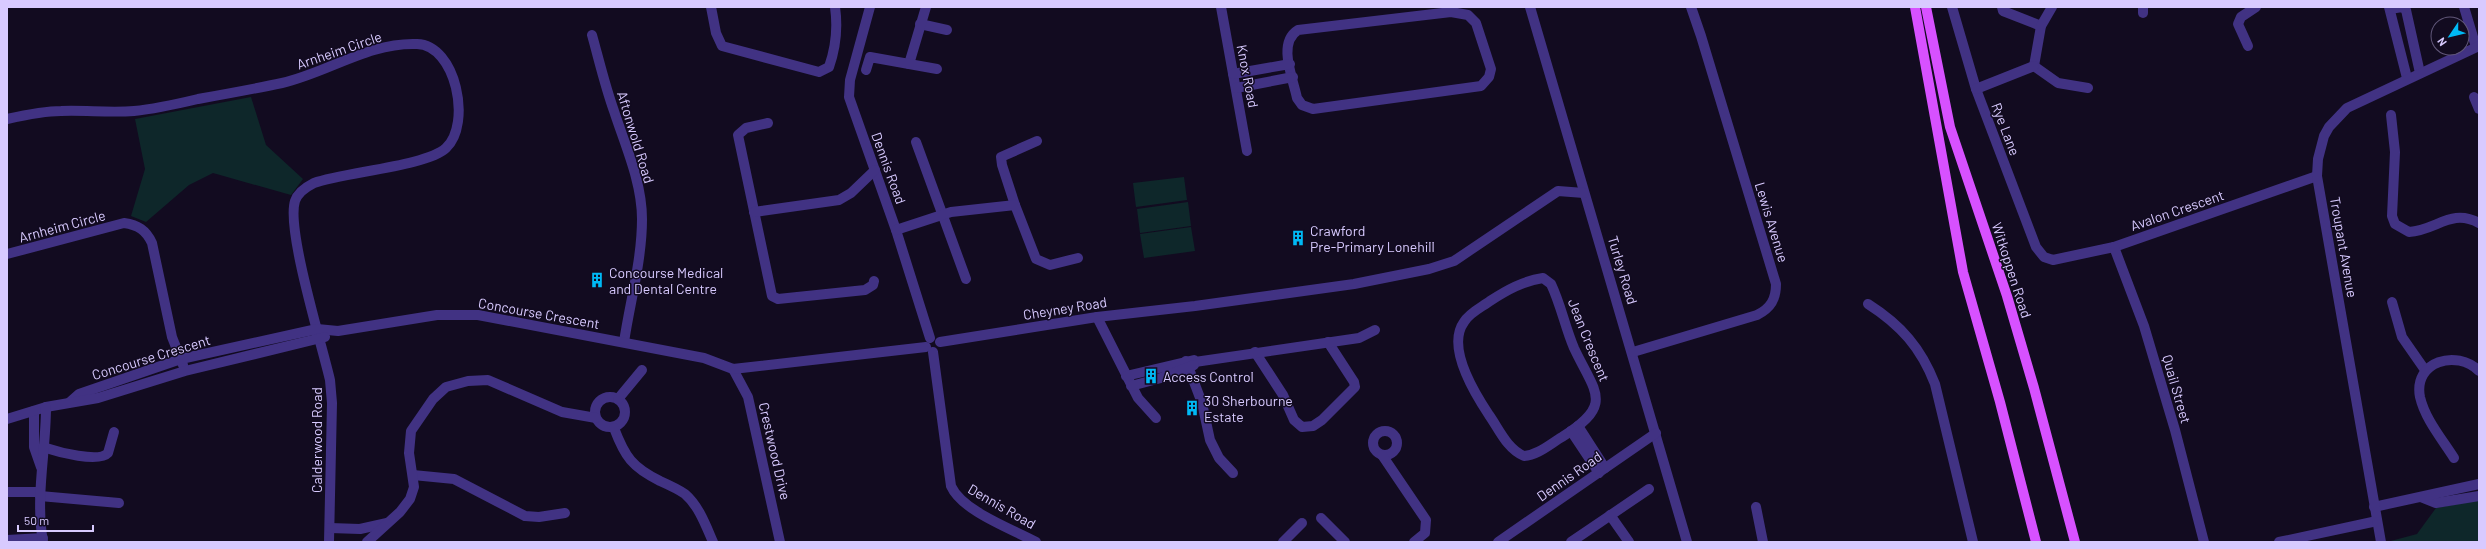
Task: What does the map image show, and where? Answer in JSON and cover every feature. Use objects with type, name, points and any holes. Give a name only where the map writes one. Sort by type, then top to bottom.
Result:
[{"type":"main road","points":[[1915,7],[1963,272],[2000,402],[2036,542]]},
{"type":"main road","name":"Witkoppen Road","points":[[1926,7],[1941,92],[1950,127],[2032,381],[2076,542]]},
{"type":"street","points":[[711,7],[716,33],[722,46],[819,72],[829,68],[833,55],[837,32],[835,7]]},
{"type":"street","name":"Dennis Road","points":[[870,7],[849,89],[852,108],[896,230],[930,346],[952,486],[955,494],[966,505],[1036,542]]},
{"type":"street","points":[[909,64],[926,7]]},
{"type":"street","name":"Knox Road","points":[[1221,7],[1247,151]]},
{"type":"street","name":"Turley Road","points":[[1530,7],[1584,193],[1633,352],[1687,542]]},
{"type":"street","name":"Lewis Avenue","points":[[1633,352],[1758,315],[1768,310],[1776,293],[1776,284],[1691,7]]},
{"type":"street","name":"Rye Lane","points":[[1952,7],[1976,89],[2036,247],[2044,257]]},
{"type":"street","points":[[2002,7],[2003,11],[2041,26]]},
{"type":"street","points":[[2034,66],[2041,26],[2052,7]]},
{"type":"street","points":[[2248,46],[2238,24],[2241,17],[2256,7]]},
{"type":"street","points":[[2407,78],[2390,8],[2402,7],[2406,10],[2420,73]]},
{"type":"street","points":[[2464,7],[2478,47]]},
{"type":"street","points":[[1457,12],[1468,15],[1476,23],[1491,69],[1487,80],[1477,88],[1313,109],[1299,102],[1293,77],[1287,44],[1294,33],[1303,29],[1457,12]]},
{"type":"street","points":[[920,24],[947,30]]},
{"type":"street","name":"Aftonwold Road","points":[[592,35],[613,108],[629,151],[642,218],[640,253],[624,342]]},
{"type":"street","name":"Arnheim Circle","points":[[7,119],[60,110],[145,110],[283,83],[363,53],[400,45],[425,44],[439,53],[453,77],[457,96],[458,120],[455,136],[446,148],[429,158],[325,179],[300,191],[295,200],[293,217],[294,231],[320,340]]},
{"type":"street","name":"Troupant Avenue","points":[[2380,542],[2317,176],[2318,159],[2324,136],[2339,115],[2355,102],[2478,47]]},
{"type":"street","points":[[866,70],[870,57],[937,70]]},
{"type":"street","points":[[1233,74],[1290,64]]},
{"type":"street","points":[[1976,89],[2034,66]]},
{"type":"street","points":[[2034,66],[2058,83],[2088,88]]},
{"type":"street","points":[[1236,88],[1293,77]]},
{"type":"street","points":[[2474,97],[2479,109]]},
{"type":"street","points":[[2391,115],[2396,152],[2392,216],[2395,224],[2409,232],[2456,217],[2468,217],[2479,222]]},
{"type":"street","points":[[768,122],[746,128],[738,135],[771,292],[774,298],[864,290],[873,286],[874,281]]},
{"type":"street","points":[[1038,141],[1001,157],[1002,165],[1015,205],[1036,259],[1050,265],[1078,258]]},
{"type":"street","points":[[916,142],[966,279]]},
{"type":"street","points":[[754,212],[839,200],[851,193],[875,170]]},
{"type":"street","name":"Avalon Crescent","points":[[2044,257],[2057,260],[2114,247],[2317,176]]},
{"type":"street","name":"Cheyney Road","points":[[930,346],[936,338],[940,342],[1096,317],[1196,306],[1354,284],[1429,269],[1454,260],[1558,191],[1584,193]]},
{"type":"street","points":[[896,230],[942,214],[1015,205]]},
{"type":"street","name":"Arnheim Circle","points":[[7,254],[124,223],[140,227],[148,234],[152,243],[172,337],[185,371]]},
{"type":"street","name":"Quail Street","points":[[2114,247],[2144,326],[2175,430],[2204,542]]},
{"type":"street","name":"Jean Crescent","points":[[1542,278],[1551,284],[1574,348],[1593,382],[1596,394],[1594,412],[1575,429],[1530,456],[1516,453],[1465,375],[1460,338],[1462,323],[1466,318],[1509,289],[1532,279],[1542,278]]},
{"type":"street","points":[[2392,302],[2402,337],[2425,370]]},
{"type":"street","points":[[1868,304],[1888,317],[1904,332],[1926,363],[1935,384],[1973,542]]},
{"type":"street","name":"Concourse Crescent","points":[[70,402],[79,394],[181,359],[317,329],[338,331],[437,315],[478,315],[704,358],[733,369]]},
{"type":"street","points":[[1096,317],[1131,386],[1143,405],[1156,418]]},
{"type":"street","points":[[1126,376],[1255,352],[1359,338],[1375,330]]},
{"type":"street","name":"Concourse Crescent","points":[[7,419],[46,407],[98,398],[185,371],[320,340],[338,331]]},
{"type":"street","name":"Calderwood Road","points":[[320,340],[330,380],[332,404],[329,542]]},
{"type":"street","points":[[1255,352],[1283,395],[1294,420],[1299,426],[1307,427],[1322,420],[1354,387],[1354,382],[1328,342]]},
{"type":"street","points":[[733,369],[930,346]]},
{"type":"street","points":[[2454,458],[2428,418],[2421,402],[2420,383],[2425,370],[2439,362],[2455,359],[2466,361],[2479,371]]},
{"type":"street","points":[[1131,386],[1161,378],[1190,364]]},
{"type":"street","points":[[1190,364],[1202,402],[1210,440],[1219,458],[1233,473]]},
{"type":"street","name":"Crestwood Drive","points":[[733,369],[748,397],[780,542]]},
{"type":"street","points":[[618,399],[642,370]]},
{"type":"street","points":[[367,542],[400,512],[410,499],[414,487],[409,453],[411,431],[433,399],[441,391],[455,384],[488,380],[562,412],[596,418],[603,426],[614,428],[622,422],[625,417],[625,407],[618,399],[607,397],[598,403],[596,407],[596,418]]},
{"type":"street","points":[[7,540],[43,540],[40,494],[41,467],[46,448],[46,407]]},
{"type":"street","points":[[34,411],[34,447],[41,467]]},
{"type":"street","points":[[614,428],[624,453],[632,463],[642,471],[679,490],[690,499],[713,542]]},
{"type":"street","points":[[1575,429],[1602,470]]},
{"type":"street","points":[[46,448],[61,454],[101,457],[108,453],[114,432]]},
{"type":"street","name":"Dennis Road","points":[[1498,542],[1656,433]]},
{"type":"street","points":[[1382,455],[1426,520],[1425,533],[1414,542]]},
{"type":"street","points":[[413,475],[454,479],[525,516],[539,517],[565,513]]},
{"type":"street","points":[[2374,507],[2479,484]]},
{"type":"street","points":[[1571,542],[1649,489]]},
{"type":"street","points":[[7,492],[40,494],[119,503]]},
{"type":"street","points":[[2421,497],[2436,503],[2479,496]]},
{"type":"street","points":[[1756,507],[1764,542]]},
{"type":"street","points":[[1610,515],[1629,542]]},
{"type":"street","points":[[1321,518],[1344,542]]},
{"type":"street","points":[[2278,542],[2377,521]]},
{"type":"street","points":[[330,528],[360,528],[387,523]]},
{"type":"street","points":[[1283,542],[1302,523]]},
{"type":"green space","points":[[251,97],[266,145],[303,179],[291,195],[213,173],[189,185],[146,222],[131,216],[145,169],[135,119]]},
{"type":"green space","points":[[1184,177],[1187,200],[1136,207],[1133,183]]},
{"type":"green space","points":[[1188,202],[1191,226],[1140,233],[1137,209]]},
{"type":"green space","points":[[1191,227],[1195,251],[1144,258],[1140,234]]},
{"type":"green space","points":[[2479,500],[2479,542],[2387,542],[2417,534],[2436,508]]},
{"type":"place","name":"Crawford Pre-Primary Lonehill","points":[[1298,238]]},
{"type":"place","name":"Concourse Medical and Dental Centre","points":[[597,280]]},
{"type":"place","name":"Access Control","points":[[1151,376]]},
{"type":"place","name":"30 Sherbourne Estate","points":[[1192,408]]}]
